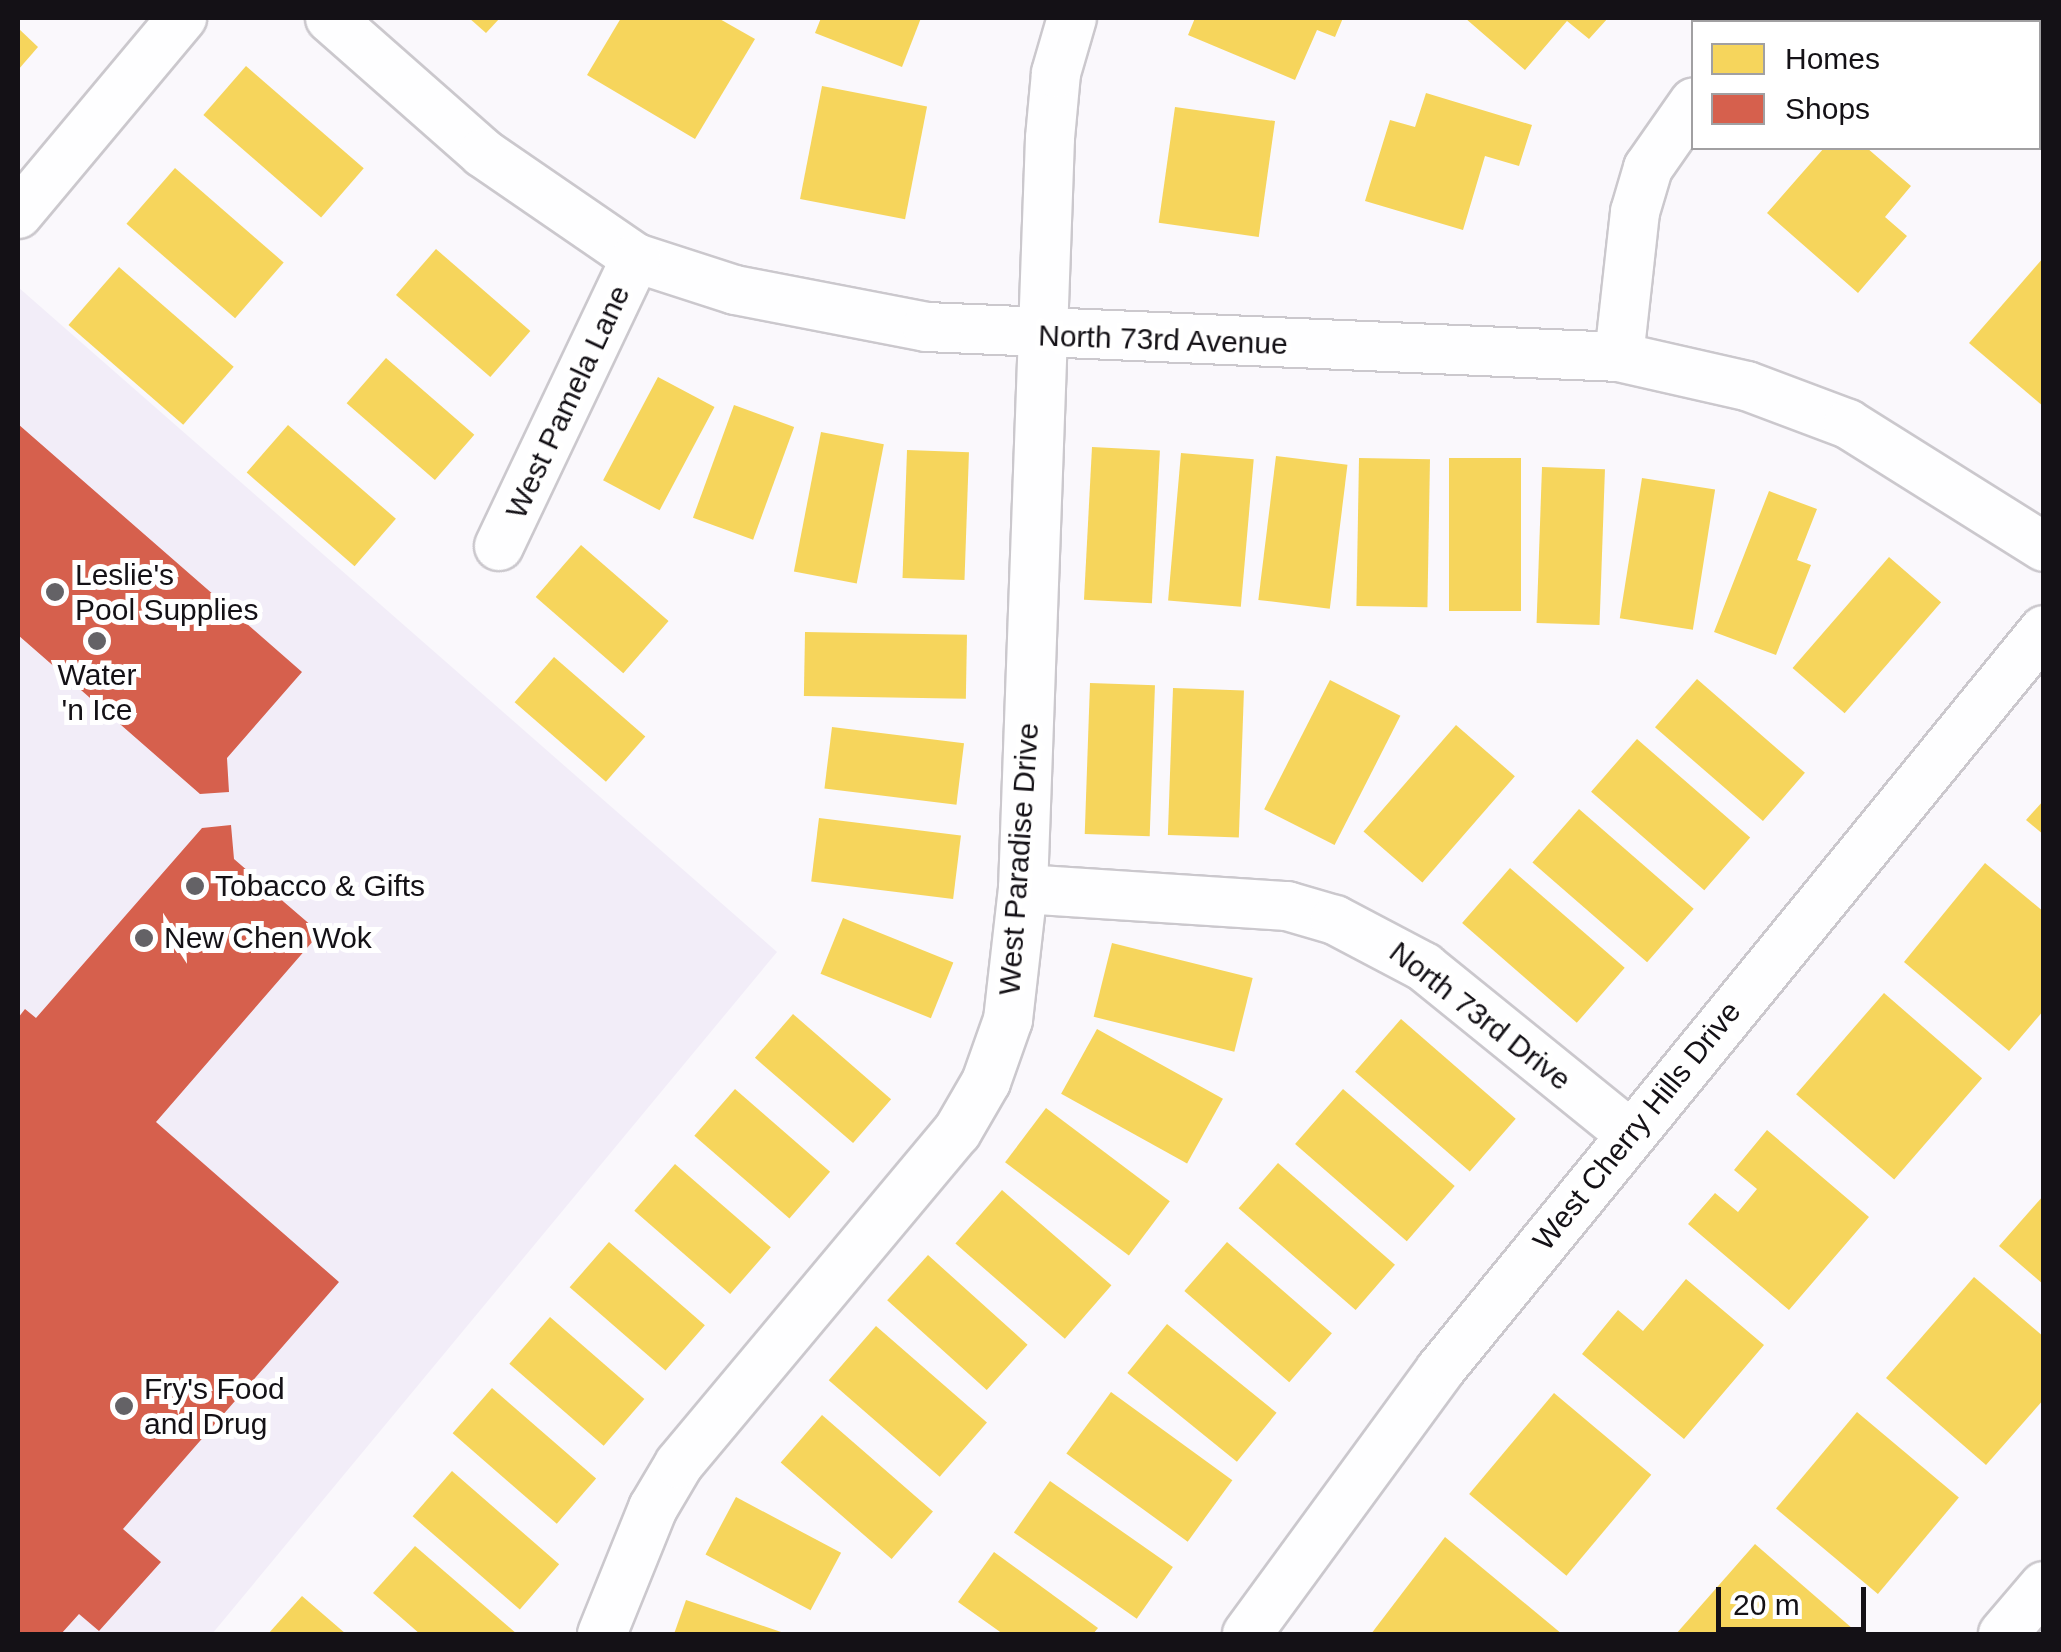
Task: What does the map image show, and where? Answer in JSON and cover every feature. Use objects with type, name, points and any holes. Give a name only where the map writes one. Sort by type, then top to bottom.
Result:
[{"type":"street","points":[[18,214],[182,18]]},
{"type":"street","name":"North 73rd Avenue","points":[[330,18],[484,152],[636,258],[830,311],[1040,335],[1619,357],[1747,386],[1848,424],[2044,546]]},
{"type":"street","name":"West Paradise Drive","points":[[602,1634],[653,1508],[680,1464],[957,1132],[986,1082],[1008,1020],[1022,890],[1040,335],[1056,73],[1072,18]]},
{"type":"street","points":[[1619,357],[1635,212],[1648,168],[1691,106]]},
{"type":"street","name":"West Pamela Lane","points":[[499,546],[636,258]]},
{"type":"street","name":"West Cherry Hills Drive","points":[[1247,1634],[1440,1370],[2044,630]]},
{"type":"street","name":"North 73rd Drive","points":[[1022,890],[1287,906],[1335,920],[1424,968],[1630,1134]]},
{"type":"street","points":[[2004,1634],[2044,1586]]},
{"type":"shaded area","points":[[18,287],[777,952],[212,1634],[18,1634]]},
{"type":"building: Homes","points":[[469,18],[500,18],[486,33]]},
{"type":"building: Homes","points":[[621,18],[718,18],[755,39],[695,139],[587,75]]},
{"type":"building: Homes","points":[[821,18],[921,18],[902,67],[815,33]]},
{"type":"building: Homes","points":[[1195,18],[1343,18],[1335,37],[1317,30],[1295,80],[1188,35]]},
{"type":"building: Homes","points":[[1465,18],[1608,18],[1589,39],[1567,21],[1525,70]]},
{"type":"building: Homes","points":[[1913,18],[1996,18],[1996,20]]},
{"type":"building: Homes","points":[[18,28],[38,47],[18,70]]},
{"type":"building: Homes","points":[[246,66],[364,168],[321,217],[203,115]]},
{"type":"building: Homes","points":[[822,86],[927,106],[905,219],[800,199]]},
{"type":"building: Homes","points":[[1426,93],[1532,125],[1519,166],[1485,156],[1463,230],[1365,201],[1390,120],[1415,127]]},
{"type":"building: Homes","points":[[1175,107],[1275,121],[1259,237],[1159,223]]},
{"type":"building: Homes","points":[[1822,150],[1869,150],[1911,186],[1885,217],[1907,236],[1858,293],[1767,213]]},
{"type":"building: Homes","points":[[175,168],[284,262],[235,318],[126,224]]},
{"type":"building: Homes","points":[[436,249],[530,331],[490,377],[396,295]]},
{"type":"building: Homes","points":[[2044,257],[2044,407],[1969,343]]},
{"type":"building: Homes","points":[[119,267],[234,367],[183,425],[68,325]]},
{"type":"building: Homes","points":[[386,358],[474,435],[435,480],[347,403]]},
{"type":"building: Homes","points":[[658,377],[715,407],[660,510],[603,480]]},
{"type":"building: Homes","points":[[734,405],[794,427],[753,540],[693,518]]},
{"type":"building: Homes","points":[[288,425],[396,519],[355,566],[247,473]]},
{"type":"building: Homes","points":[[821,432],[884,444],[857,584],[794,571]]},
{"type":"building: Homes","points":[[1092,447],[1160,451],[1152,603],[1084,600]]},
{"type":"building: Homes","points":[[907,450],[969,452],[964,580],[903,578]]},
{"type":"building: Homes","points":[[1181,453],[1254,459],[1241,607],[1168,600]]},
{"type":"building: Homes","points":[[1276,456],[1347,465],[1330,609],[1258,600]]},
{"type":"building: Homes","points":[[1359,458],[1430,459],[1427,607],[1356,606]]},
{"type":"building: Homes","points":[[1449,458],[1521,458],[1521,611],[1449,611]]},
{"type":"building: Homes","points":[[1542,467],[1605,469],[1600,625],[1537,623]]},
{"type":"building: Homes","points":[[1642,478],[1715,490],[1693,630],[1620,618]]},
{"type":"building: Homes","points":[[1769,491],[1817,509],[1797,560],[1811,565],[1776,655],[1714,632]]},
{"type":"building: Homes","points":[[581,545],[669,621],[623,673],[536,597]]},
{"type":"building: Homes","points":[[1889,557],[1941,602],[1845,713],[1793,668]]},
{"type":"building: Homes","points":[[805,632],[967,635],[966,699],[804,696]]},
{"type":"building: Homes","points":[[554,657],[645,736],[606,782],[515,702]]},
{"type":"building: Homes","points":[[1697,679],[1805,773],[1763,821],[1655,727]]},
{"type":"building: Homes","points":[[1330,680],[1400,716],[1335,845],[1264,809]]},
{"type":"building: Homes","points":[[1090,683],[1155,685],[1150,836],[1085,834]]},
{"type":"building: Homes","points":[[1173,688],[1244,690],[1239,837],[1168,835]]},
{"type":"building: Homes","points":[[1456,725],[1515,776],[1422,883],[1363,831]]},
{"type":"building: Homes","points":[[832,727],[964,743],[956,805],[824,789]]},
{"type":"building: Homes","points":[[1637,739],[1750,837],[1704,890],[1591,792]]},
{"type":"building: Homes","points":[[2044,800],[2044,835],[2026,820]]},
{"type":"building: Homes","points":[[1579,809],[1694,909],[1647,962],[1532,863]]},
{"type":"building: Homes","points":[[819,818],[961,835],[953,899],[811,882]]},
{"type":"building: Homes","points":[[1985,863],[2044,912],[2044,1010],[2009,1051],[1904,962]]},
{"type":"building: Homes","points":[[1510,868],[1625,968],[1577,1023],[1462,923]]},
{"type":"building: Homes","points":[[843,918],[953,963],[931,1018],[821,974]]},
{"type":"building: Homes","points":[[1112,943],[1253,978],[1234,1052],[1094,1017]]},
{"type":"building: Homes","points":[[1884,993],[1982,1078],[1894,1179],[1796,1094]]},
{"type":"building: Homes","points":[[793,1014],[891,1099],[853,1143],[755,1058]]},
{"type":"building: Homes","points":[[1401,1019],[1516,1119],[1470,1172],[1355,1072]]},
{"type":"building: Homes","points":[[1097,1029],[1223,1099],[1187,1164],[1061,1094]]},
{"type":"building: Homes","points":[[735,1089],[830,1172],[789,1218],[694,1136]]},
{"type":"building: Homes","points":[[1343,1089],[1455,1186],[1407,1241],[1295,1144]]},
{"type":"building: Homes","points":[[1046,1108],[1170,1201],[1129,1256],[1005,1162]]},
{"type":"building: Homes","points":[[1767,1130],[1869,1217],[1789,1310],[1688,1224],[1715,1193],[1738,1212],[1757,1189],[1734,1170]]},
{"type":"building: Homes","points":[[1278,1163],[1395,1265],[1356,1310],[1239,1208]]},
{"type":"building: Homes","points":[[675,1164],[771,1247],[730,1294],[634,1211]]},
{"type":"building: Homes","points":[[1002,1190],[1111,1285],[1065,1339],[955,1244]]},
{"type":"building: Homes","points":[[2044,1195],[2044,1285],[1999,1246]]},
{"type":"building: Homes","points":[[609,1242],[705,1325],[665,1371],[570,1287]]},
{"type":"building: Homes","points":[[1227,1242],[1332,1333],[1289,1382],[1184,1291]]},
{"type":"building: Homes","points":[[928,1255],[1028,1345],[987,1390],[887,1300]]},
{"type":"building: Homes","points":[[1974,1277],[2044,1337],[2044,1399],[1986,1465],[1886,1378]]},
{"type":"building: Homes","points":[[1686,1279],[1764,1345],[1684,1439],[1582,1354],[1618,1310],[1643,1331]]},
{"type":"building: Homes","points":[[550,1317],[644,1399],[604,1446],[509,1364]]},
{"type":"building: Homes","points":[[1167,1324],[1277,1413],[1237,1462],[1127,1373]]},
{"type":"building: Homes","points":[[876,1326],[987,1422],[940,1477],[829,1380]]},
{"type":"building: Homes","points":[[492,1388],[596,1479],[557,1524],[453,1433]]},
{"type":"building: Homes","points":[[1111,1392],[1232,1480],[1188,1542],[1066,1453]]},
{"type":"building: Homes","points":[[1554,1393],[1651,1475],[1566,1576],[1469,1494]]},
{"type":"building: Homes","points":[[1857,1412],[1959,1497],[1878,1594],[1776,1509]]},
{"type":"building: Homes","points":[[822,1415],[933,1511],[892,1559],[781,1463]]},
{"type":"building: Homes","points":[[452,1471],[559,1564],[520,1609],[413,1516]]},
{"type":"building: Homes","points":[[1050,1481],[1173,1567],[1137,1619],[1014,1533]]},
{"type":"building: Homes","points":[[736,1497],[841,1553],[811,1610],[705,1554]]},
{"type":"building: Homes","points":[[1445,1537],[1562,1634],[1371,1634]]},
{"type":"building: Homes","points":[[1755,1544],[1853,1629],[1848,1634],[1676,1634]]},
{"type":"building: Homes","points":[[415,1546],[517,1634],[420,1634],[373,1593]]},
{"type":"building: Homes","points":[[994,1552],[1098,1628],[1093,1634],[1003,1634],[958,1602]]},
{"type":"building: Homes","points":[[302,1596],[346,1634],[268,1634]]},
{"type":"building: Homes","points":[[686,1600],[787,1634],[674,1634]]},
{"type":"building: Shops","points":[[18,424],[302,672],[227,758],[229,792],[200,794],[18,635]]},
{"type":"building: Shops","name":"Fry's Food and Drug","points":[[231,825],[234,859],[320,933],[156,1122],[339,1282],[123,1529],[161,1562],[99,1631],[79,1614],[61,1634],[18,1634],[18,1018],[25,1009],[36,1018],[202,828]]},
{"type":"place","name":"Leslie's Pool Supplies","points":[[55,592]]},
{"type":"place","name":"Water 'n Ice","points":[[97,641]]},
{"type":"place","name":"Tobacco & Gifts","points":[[195,886]]},
{"type":"place","name":"New Chen Wok","points":[[144,938]]},
{"type":"place","name":"Fry's Food and Drug","points":[[124,1406]]}]
